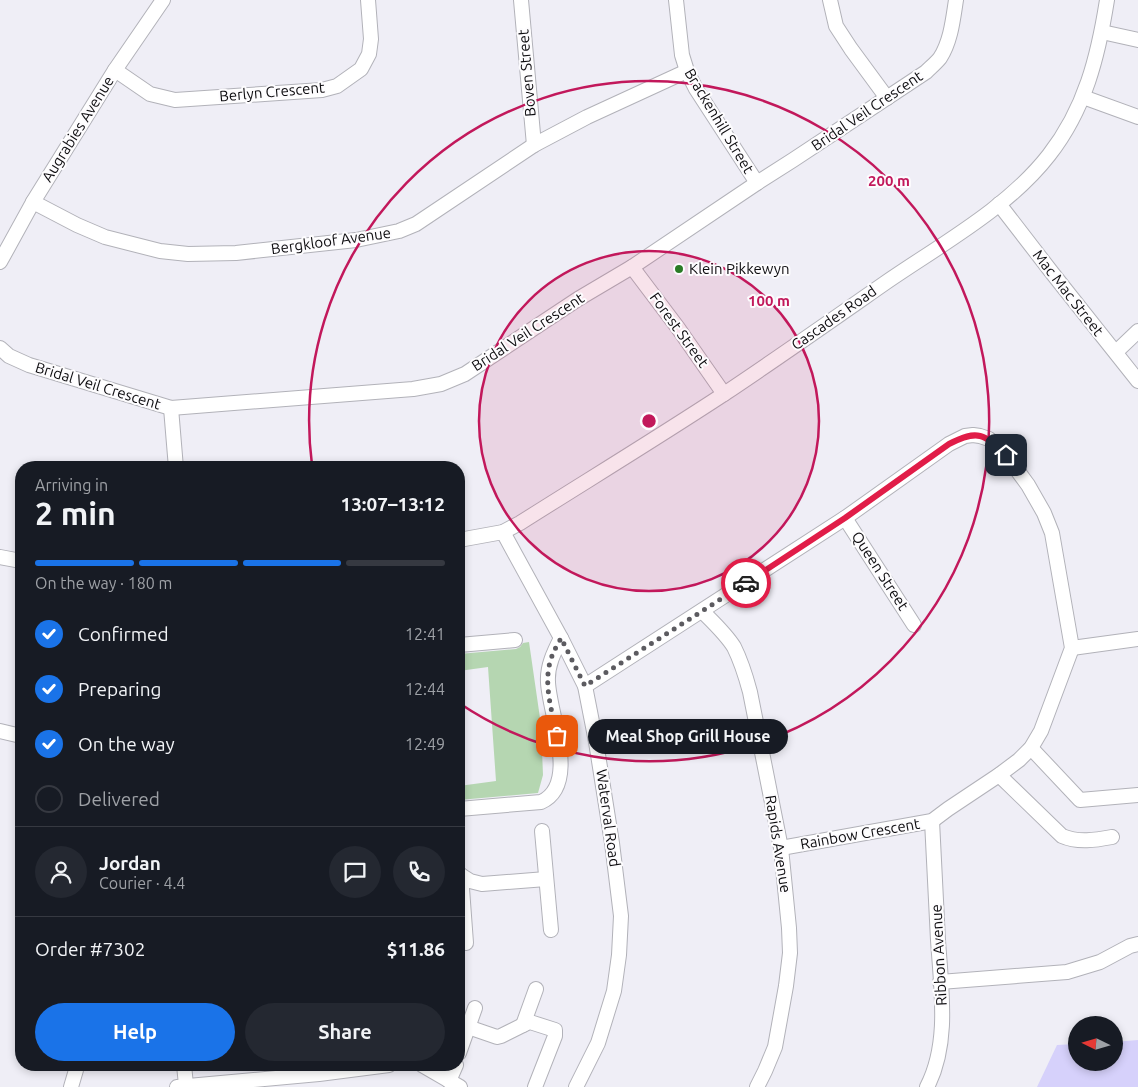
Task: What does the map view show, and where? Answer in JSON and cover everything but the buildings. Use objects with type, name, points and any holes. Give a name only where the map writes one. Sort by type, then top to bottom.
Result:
[{"type":"street","name":"Augrabies Avenue","points":[[0,262],[32,202],[115,70],[163,0]]},
{"type":"street","name":"Berlyn Crescent","points":[[115,70],[150,94],[175,100],[322,90],[337,86],[361,69],[369,54],[371,39],[368,0]]},
{"type":"street","name":"Boven Street","points":[[521,0],[534,145]]},
{"type":"street","name":"Brackenhill Street","points":[[676,0],[682,55],[687,72],[756,183]]},
{"type":"street","points":[[830,0],[836,26],[887,98]]},
{"type":"street","name":"Bridal Veil Crescent","points":[[0,348],[9,356],[29,365],[171,408],[413,389],[441,384],[465,374],[578,299],[632,267],[926,72],[939,59],[946,47],[956,0]]},
{"type":"street","name":"Cascades Road","points":[[465,539],[503,532],[520,523],[724,394],[893,277],[954,238],[999,204],[1022,184],[1048,156],[1068,130],[1088,85],[1095,62],[1107,0]]},
{"type":"street","points":[[1102,32],[1138,40]]},
{"type":"street","name":"Bergkloof Avenue","points":[[32,202],[105,237],[160,251],[188,254],[236,253],[356,240],[399,231],[416,224],[534,145],[587,117],[687,72]]},
{"type":"street","points":[[1083,97],[1138,117]]},
{"type":"street","name":"Mac Mac Street","points":[[999,204],[1052,274],[1138,381]]},
{"type":"street","name":"Forest Street","points":[[632,267],[724,394]]},
{"type":"street","points":[[1116,352],[1138,331]]},
{"type":"street","points":[[171,408],[175,461]]},
{"type":"street","points":[[585,686],[845,518],[949,444],[965,436],[973,435],[989,439],[1006,455],[1028,485],[1044,513],[1052,533],[1072,648],[1138,639]]},
{"type":"street","name":"Queen Street","points":[[845,518],[914,625]]},
{"type":"street","name":"Waterval Road","points":[[503,532],[585,686],[612,842],[621,916],[619,955],[614,991],[598,1043],[576,1087]]},
{"type":"street","points":[[0,557],[15,559]]},
{"type":"street","name":"Rapids Avenue","points":[[702,611],[717,626],[733,647],[743,670],[750,692],[781,848],[790,953],[775,1047],[756,1087]]},
{"type":"street","points":[[465,808],[541,802],[547,799],[556,789],[560,780],[561,752],[550,703],[548,681],[552,656],[561,638]]},
{"type":"street","points":[[465,644],[515,640]]},
{"type":"street","name":"Rainbow Crescent","points":[[781,848],[932,821],[954,804],[999,775],[1031,748],[1041,731],[1072,648]]},
{"type":"street","points":[[0,730],[15,734]]},
{"type":"street","points":[[1031,748],[1080,800],[1138,795]]},
{"type":"street","points":[[999,775],[1062,836],[1069,839],[1094,840],[1112,837]]},
{"type":"street","name":"Ribbon Avenue","points":[[927,1087],[936,1066],[942,1029],[932,821]]},
{"type":"street","points":[[542,831],[551,930]]},
{"type":"street","points":[[465,878],[482,884],[546,879]]},
{"type":"street","points":[[465,931],[466,942]]},
{"type":"street","points":[[940,982],[1067,972],[1100,962],[1130,946],[1138,944]]},
{"type":"street","points":[[523,1025],[536,989]]},
{"type":"street","points":[[465,1035],[475,1008]]},
{"type":"street","points":[[468,1027],[497,1036],[501,1036],[530,1022],[552,1028],[556,1033],[535,1087]]},
{"type":"street","points":[[71,1087],[76,1071]]},
{"type":"street","points":[[183,1071],[181,1086],[319,1080],[346,1071]]},
{"type":"street","points":[[432,1071],[455,1084],[456,1071]]},
{"type":"shaded area","points":[[1138,1040],[1138,1087],[1037,1087],[1057,1045],[1068,1044],[1068,1071],[1123,1071],[1123,1041]]},
{"type":"way so far","points":[[557,736],[550,703],[548,681],[552,656],[561,638],[585,686],[746,583]]},
{"type":"place","name":"Klein Pikkewyn","points":[[679,269]]},
{"type":"place","name":"Meal Shop Grill House","points":[[557,736]]},
{"type":"route","points":[[746,583],[845,518],[958,439],[965,436],[980,436],[989,439],[1006,455]]}]
